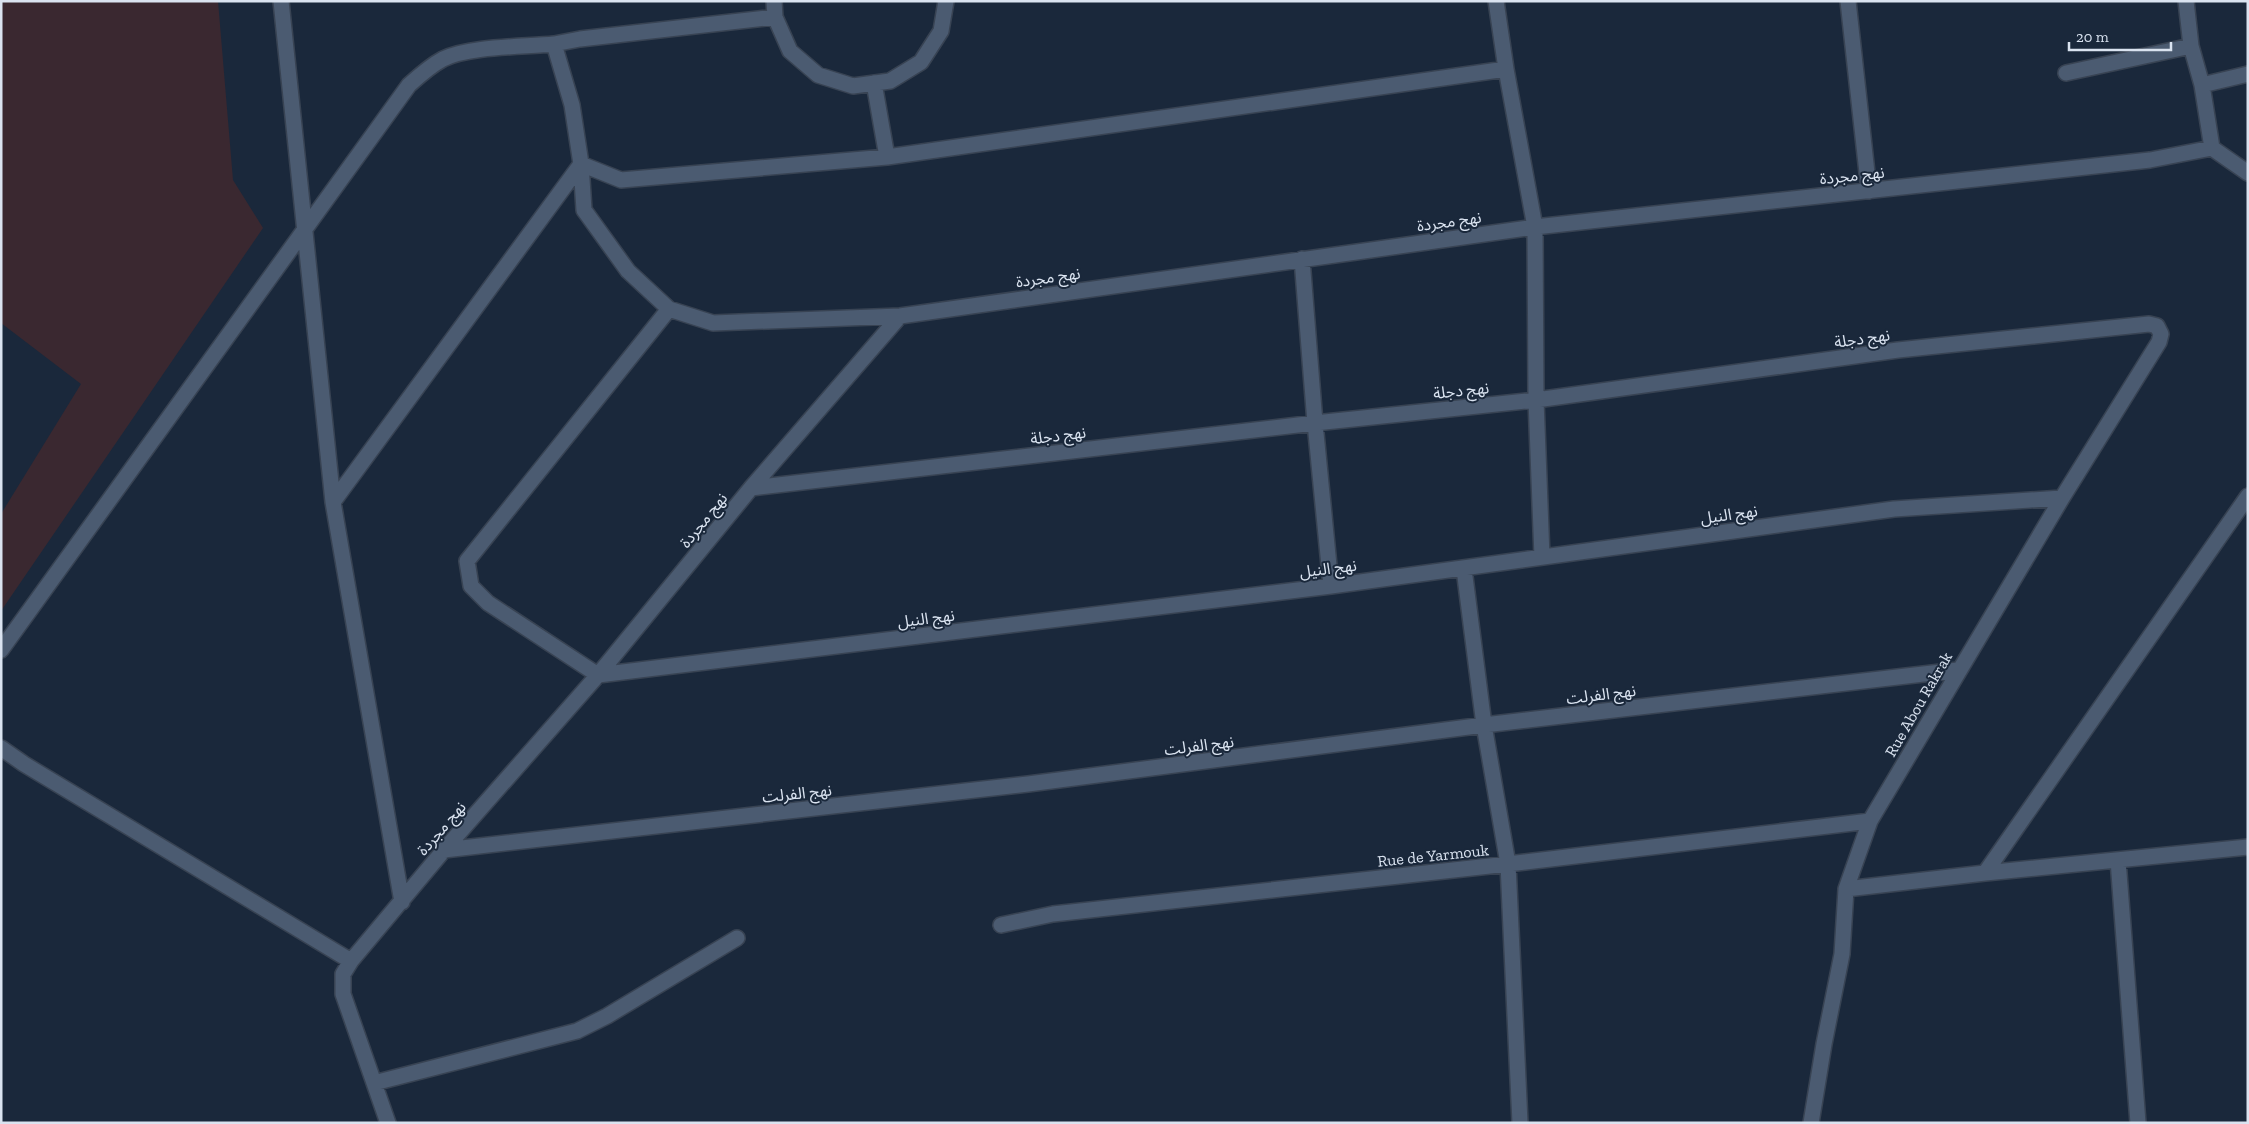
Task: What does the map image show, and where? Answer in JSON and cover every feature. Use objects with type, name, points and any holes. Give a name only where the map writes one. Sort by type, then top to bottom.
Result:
[{"type":"street","points":[[281,1],[306,227],[333,502],[402,902]]},
{"type":"street","points":[[774,1],[775,17],[790,51],[818,76],[853,86],[890,81],[921,62],[941,31],[946,1]]},
{"type":"street","points":[[1496,1],[1506,69],[1535,227],[1536,400],[1542,557]]},
{"type":"street","points":[[1848,1],[1869,191]]},
{"type":"street","points":[[2186,1],[2191,46],[2202,85],[2212,148],[2248,173]]},
{"type":"street","points":[[1,650],[409,85],[424,71],[443,59],[461,52],[554,44],[580,39],[775,17]]},
{"type":"street","points":[[554,44],[572,105],[581,164],[584,210],[628,271],[669,309],[713,323],[900,316]]},
{"type":"street","points":[[2066,73],[2191,46]]},
{"type":"street","points":[[581,164],[621,180],[887,156],[1506,69]]},
{"type":"street","points":[[2202,85],[2248,74]]},
{"type":"street","points":[[874,83],[887,156]]},
{"type":"street","name":"نهج مجردة","points":[[388,1123],[343,994],[342,974],[351,960],[444,850],[598,675],[751,488],[900,316],[1302,258],[1535,227],[2150,160],[2212,148]]},
{"type":"street","points":[[333,502],[581,164]]},
{"type":"street","points":[[1302,258],[1314,423],[1331,586]]},
{"type":"street","points":[[598,675],[488,603],[471,586],[467,561],[669,309]]},
{"type":"street","name":"نهج دجلة","points":[[751,488],[1314,423],[1536,400],[1898,350],[2148,324],[2157,326],[2161,334],[2159,342]]},
{"type":"street","name":"Rue Abou Rakrak","points":[[1811,1123],[1842,954],[1846,889],[1870,821],[1958,670],[2159,342]]},
{"type":"street","points":[[1985,873],[2248,496]]},
{"type":"street","name":"نهج النيل","points":[[598,675],[1464,569],[1894,509],[2062,498]]},
{"type":"street","points":[[1464,569],[1484,725],[1508,864],[1520,1123]]},
{"type":"street","name":"نهج الفرلت","points":[[444,850],[1028,784],[1484,725],[1958,670]]},
{"type":"street","points":[[1,748],[24,764],[351,960]]},
{"type":"street","name":"Rue de Yarmouk","points":[[1000,925],[1053,914],[1508,864],[1870,821]]},
{"type":"street","points":[[1846,889],[2248,847]]},
{"type":"street","points":[[2118,860],[2138,1123]]},
{"type":"street","points":[[374,1083],[577,1031],[607,1016],[737,938]]},
{"type":"shaded area","points":[[1,1],[218,1],[233,180],[263,228],[1,611],[1,514],[81,384],[1,323]]}]
